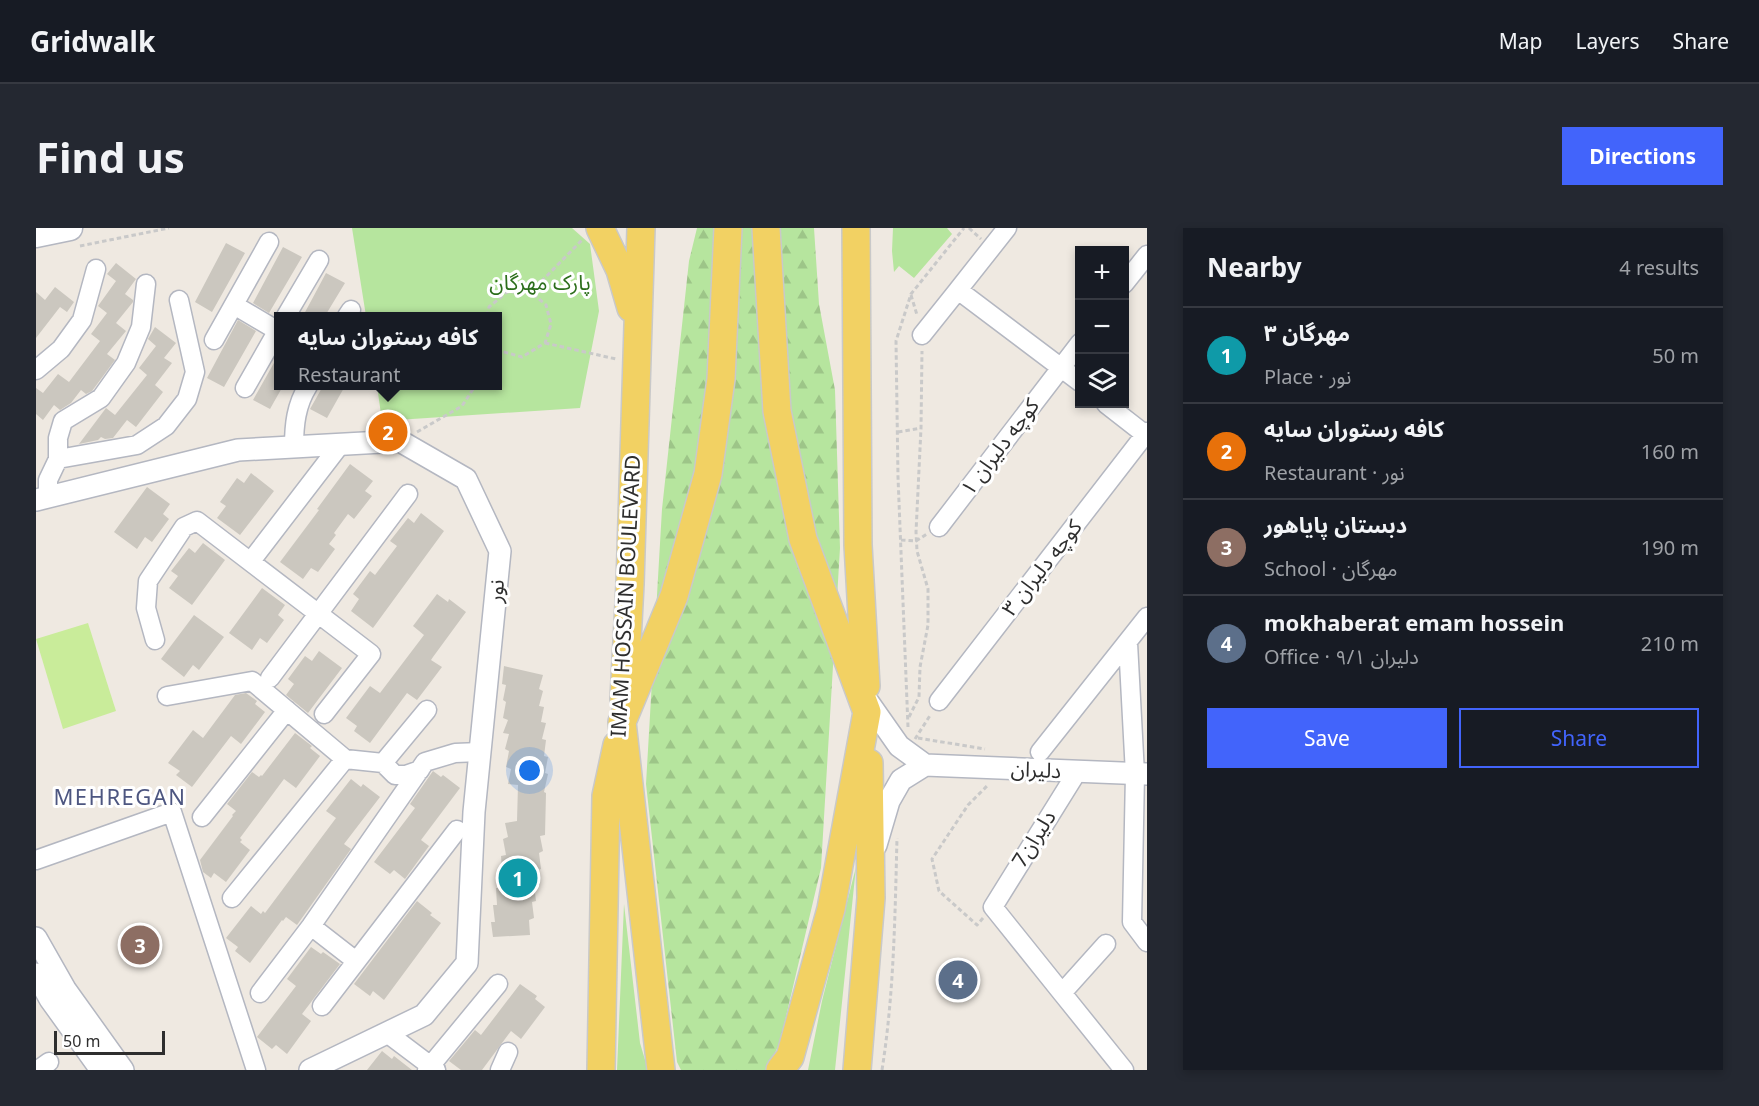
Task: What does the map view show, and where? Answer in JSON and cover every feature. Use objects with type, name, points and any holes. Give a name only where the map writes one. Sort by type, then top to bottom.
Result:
[{"type":"main road","name":"IMAM HOSSAIN BOULEVARD","points":[[601,1070],[606,796],[622,722],[630,584],[641,228]]},
{"type":"main road","points":[[661,1070],[622,722],[674,596],[708,474],[721,379],[728,228]]},
{"type":"main road","points":[[766,228],[777,411],[803,539],[866,706],[831,909],[790,1057],[780,1070]]},
{"type":"main road","points":[[857,231],[858,545],[870,774],[871,863],[871,898],[857,1070]]},
{"type":"main road","points":[[594,232],[620,270],[638,330]]},
{"type":"main road","points":[[36,235],[72,237]]},
{"type":"street","points":[[922,335],[1007,228]]},
{"type":"street","points":[[214,340],[269,242]]},
{"type":"street","points":[[1129,279],[1147,255]]},
{"type":"street","points":[[288,312],[319,260]]},
{"type":"street","points":[[36,370],[61,349],[82,320],[96,268]]},
{"type":"street","points":[[42,498],[58,459],[58,438],[63,421],[101,399],[126,363],[141,327],[146,284]]},
{"type":"street","points":[[958,290],[1075,378]]},
{"type":"street","points":[[58,459],[137,445],[166,426],[187,399],[195,372],[179,300]]},
{"type":"street","points":[[234,305],[274,328]]},
{"type":"street","points":[[245,388],[274,337]]},
{"type":"street","name":"کوچه دلیران ۱","points":[[939,527],[1075,349]]},
{"type":"street","points":[[294,447],[294,421],[305,390]]},
{"type":"street","points":[[1111,408],[1146,434]]},
{"type":"street","name":"کوچه دلیران ۳","points":[[939,701],[1146,434]]},
{"type":"street","points":[[42,498],[238,450],[400,441]]},
{"type":"street","name":"نور","points":[[310,1070],[343,1062],[387,1033],[424,1015],[467,963],[474,812],[500,551],[466,478],[400,441]]},
{"type":"street","points":[[251,561],[340,445]]},
{"type":"street","points":[[270,678],[408,494]]},
{"type":"street","points":[[155,640],[146,608],[148,581],[184,527],[197,521],[371,654],[324,714]]},
{"type":"street","points":[[1040,752],[1147,617]]},
{"type":"street","points":[[1128,643],[1141,774],[1132,922],[1147,942]]},
{"type":"street","points":[[167,696],[252,681],[345,759],[383,764],[395,775],[406,775],[420,770]]},
{"type":"street","points":[[866,706],[899,746],[911,745],[925,765],[901,780],[888,801],[871,863]]},
{"type":"street","points":[[202,817],[287,710]]},
{"type":"street","points":[[383,764],[426,710]]},
{"type":"street","points":[[260,993],[311,926],[425,762],[455,753],[480,752]]},
{"type":"street","points":[[232,898],[345,759]]},
{"type":"street","name":"دلیران","points":[[925,765],[1141,774]]},
{"type":"street","name":"دلیران7","points":[[993,907],[1077,772]]},
{"type":"street","points":[[36,860],[172,812],[256,1070]]},
{"type":"street","points":[[322,1006],[457,830]]},
{"type":"street","points":[[993,907],[1124,1070]]},
{"type":"street","points":[[311,926],[356,961]]},
{"type":"street","points":[[36,938],[113,1068]]},
{"type":"street","points":[[1062,993],[1106,944]]},
{"type":"street","points":[[36,974],[50,999],[113,1068]]},
{"type":"street","points":[[387,1033],[431,1068],[498,984]]},
{"type":"street","points":[[500,1070],[507,1052]]},
{"type":"path","points":[[72,237],[169,228]]},
{"type":"path","points":[[909,730],[896,341],[911,294],[964,228]]},
{"type":"path","points":[[531,292],[594,232]]},
{"type":"path","points":[[488,312],[489,307],[507,292],[531,292],[546,305],[552,324],[545,344],[522,357],[502,351]]},
{"type":"path","points":[[908,718],[919,697],[920,668],[928,625],[928,589],[916,541],[922,335]]},
{"type":"path","points":[[545,344],[621,360]]},
{"type":"path","points":[[400,441],[462,406],[472,390]]},
{"type":"path","points":[[898,432],[921,428]]},
{"type":"path","points":[[901,540],[916,541],[939,527]]},
{"type":"path","points":[[911,745],[939,701]]},
{"type":"path","points":[[911,745],[983,747],[1004,769],[968,805],[932,859],[939,891],[977,925],[993,907]]},
{"type":"path","points":[[882,1070],[887,1036],[894,936],[898,828]]},
{"type":"green space","name":"پارک مهرگان","points":[[352,228],[572,228],[590,244],[599,311],[580,408],[382,421],[378,390],[502,390],[502,312],[365,312]]},
{"type":"green space","points":[[697,228],[814,228],[819,304],[835,390],[840,548],[821,868],[780,1042],[767,1070],[681,1070],[677,1062],[646,784],[662,509],[689,261]]},
{"type":"green space","points":[[893,228],[947,228],[952,234],[914,278],[899,266],[894,272]]},
{"type":"green space","points":[[88,623],[116,711],[63,729],[36,639]]},
{"type":"green space","points":[[856,867],[835,1070],[808,1070],[822,1001]]},
{"type":"green space","points":[[624,904],[640,1043],[648,1070],[617,1070]]},
{"type":"building","points":[[226,243],[245,253],[212,312],[195,302]]},
{"type":"building","points":[[283,247],[302,257],[269,313],[253,303]]},
{"type":"building","points":[[116,263],[136,279],[125,294],[133,302],[116,323],[126,331],[107,354],[115,360],[92,391],[86,394],[81,390],[71,403],[60,410],[54,405],[43,420],[36,414],[36,388],[43,393],[58,374],[69,382],[100,341],[91,334],[107,313],[98,306],[116,281],[107,274]]},
{"type":"building","points":[[326,273],[345,283],[327,312],[305,312]]},
{"type":"building","points":[[55,287],[74,302],[67,312],[60,307],[36,338],[36,292],[45,300]]},
{"type":"building","points":[[238,320],[256,331],[224,387],[207,378]]},
{"type":"building","points":[[155,327],[176,343],[164,358],[172,363],[155,385],[163,392],[136,427],[127,420],[113,438],[101,437],[98,440],[79,444],[106,408],[115,415],[147,375],[139,368],[156,346],[148,339]]},
{"type":"building","points":[[274,363],[274,390],[281,390],[270,409],[253,400]]},
{"type":"building","points":[[321,390],[343,390],[327,418],[310,409]]},
{"type":"building","points":[[350,464],[373,481],[365,491],[372,496],[354,519],[348,514],[334,533],[336,535],[329,544],[335,549],[318,572],[311,568],[303,579],[280,562]]},
{"type":"building","points":[[251,473],[274,491],[240,535],[217,518],[226,506],[220,502],[237,478],[244,483]]},
{"type":"building","points":[[147,487],[170,504],[163,514],[169,519],[152,542],[145,537],[137,549],[114,532]]},
{"type":"building","points":[[421,513],[444,531],[373,628],[351,611],[359,599],[353,594],[370,571],[375,575],[397,546],[390,541],[408,518],[414,523]]},
{"type":"building","points":[[203,543],[225,560],[192,605],[169,588],[178,576],[171,571],[189,548],[195,553]]},
{"type":"building","points":[[262,588],[285,605],[278,615],[284,620],[267,643],[260,638],[252,650],[229,633]]},
{"type":"building","points":[[437,594],[448,602],[449,599],[466,612],[431,660],[442,667],[417,700],[407,693],[370,743],[354,731],[357,726],[346,718],[370,686],[380,693],[424,635],[413,626]]},
{"type":"building","points":[[194,615],[224,637],[199,670],[193,665],[184,677],[161,659]]},
{"type":"building","points":[[319,651],[342,668],[308,713],[286,695],[294,684],[288,679],[305,656],[312,661]]},
{"type":"building","points":[[504,666],[543,675],[539,689],[543,691],[539,706],[544,707],[541,722],[546,723],[542,739],[546,740],[544,756],[548,757],[545,773],[548,774],[544,792],[546,793],[545,835],[540,836],[543,851],[539,853],[541,869],[536,871],[540,885],[534,885],[536,901],[532,902],[534,918],[529,920],[530,935],[493,937],[491,922],[495,922],[493,905],[497,905],[496,888],[500,888],[498,872],[502,871],[501,856],[506,855],[503,839],[508,837],[505,823],[517,821],[518,785],[508,784],[511,769],[506,767],[509,751],[505,749],[509,734],[503,733],[508,720],[503,718],[506,702],[503,700],[506,685],[502,684]]},
{"type":"building","points":[[246,693],[257,701],[255,704],[265,712],[241,744],[231,736],[192,787],[176,775],[180,771],[168,763],[193,730],[203,738],[235,695]]},
{"type":"building","points":[[295,733],[312,746],[310,748],[320,756],[296,788],[284,779],[240,838],[242,840],[240,842],[250,850],[226,882],[214,873],[211,878],[203,872],[200,860],[236,811],[227,804],[252,772],[259,777],[262,776]]},
{"type":"building","points":[[433,771],[441,777],[443,775],[460,788],[421,840],[429,846],[405,879],[394,870],[390,874],[374,862],[415,808],[410,804]]},
{"type":"building","points":[[351,779],[361,787],[363,784],[380,797],[344,844],[351,849],[297,925],[286,917],[282,920],[250,963],[235,951],[238,947],[226,938],[251,906],[261,914],[263,911],[265,913],[336,818],[326,811]]},
{"type":"building","points":[[417,901],[441,923],[384,1000],[373,991],[370,996],[354,984]]},
{"type":"building","points":[[311,947],[340,964],[302,1014],[311,1021],[287,1054],[276,1045],[272,1049],[257,1037],[296,986],[287,979]]},
{"type":"building","points":[[520,984],[537,996],[535,999],[545,1007],[521,1039],[511,1031],[482,1070],[461,1070],[449,1061],[475,1030],[481,1035]]},
{"type":"building","points":[[382,1051],[392,1059],[394,1056],[412,1070],[367,1070]]},
{"type":"place","name":"کافه رستوران سایه","points":[[388,432]]},
{"type":"place","name":"مهرگان ۳","points":[[518,878]]},
{"type":"place","name":"دبستان پایاهور","points":[[140,945]]},
{"type":"place","name":"mokhaberat emam hossein","points":[[958,980]]},
{"type":"district","name":"MEHREGAN","points":[[120,797]]}]
